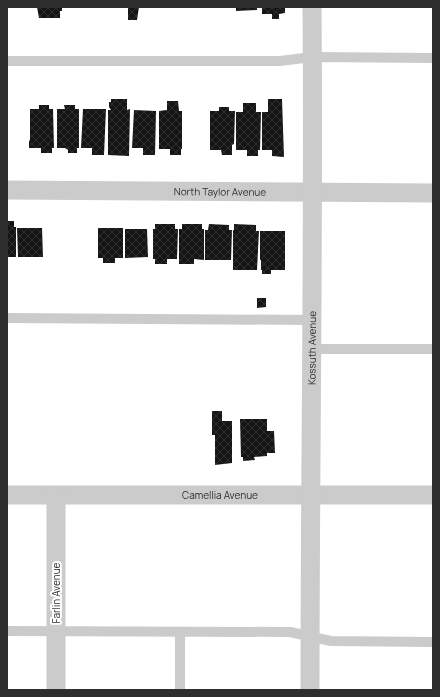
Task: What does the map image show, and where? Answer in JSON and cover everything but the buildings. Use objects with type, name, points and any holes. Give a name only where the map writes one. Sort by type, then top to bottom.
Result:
[{"type":"street","name":"Kossuth Avenue","points":[[310,690],[313,192],[312,7]]},
{"type":"street","name":"North Taylor Avenue","points":[[7,190],[433,193]]},
{"type":"street","name":"Camellia Avenue","points":[[7,495],[433,495]]},
{"type":"street","name":"Farlin Avenue","points":[[56,496],[56,690]]},
{"type":"lane","points":[[7,61],[280,61],[312,57],[433,58]]},
{"type":"lane","points":[[7,318],[312,320]]},
{"type":"lane","points":[[312,349],[433,349]]},
{"type":"lane","points":[[7,631],[290,632],[331,641],[433,642]]},
{"type":"lane","points":[[180,632],[180,690]]}]
